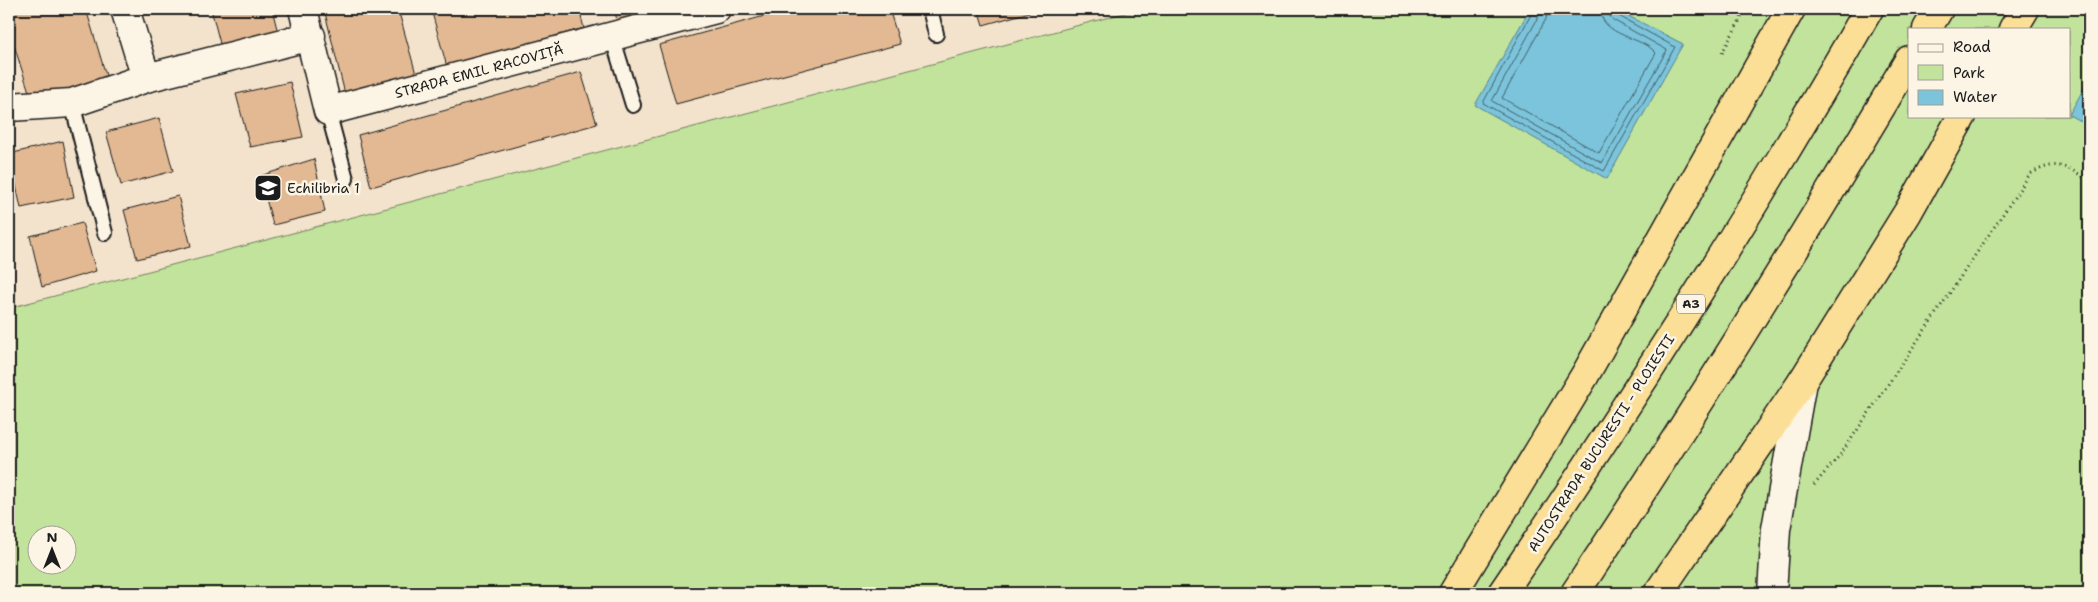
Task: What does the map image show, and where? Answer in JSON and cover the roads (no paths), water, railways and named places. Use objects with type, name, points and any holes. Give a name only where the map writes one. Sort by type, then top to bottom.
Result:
[{"type":"highway","points":[[1453,593],[1585,375],[1791,9]]},
{"type":"highway","name":"AUTOSTRADA BUCURESTI - PLOIESTI","points":[[1502,593],[1588,466],[1681,320],[1869,9]]},
{"type":"highway","points":[[1928,28],[1939,9]]},
{"type":"highway","points":[[2014,28],[2025,9]]},
{"type":"highway","points":[[1575,593],[1731,352],[1836,183],[1908,62]]},
{"type":"highway","points":[[1658,593],[1802,382],[1908,212],[1961,118]]},
{"type":"street","points":[[125,9],[146,78]]},
{"type":"street","points":[[303,9],[328,111]]},
{"type":"street","name":"STRADA EMIL RACOVIȚĂ","points":[[328,111],[708,10]]},
{"type":"street","points":[[9,107],[72,103],[146,78],[311,36]]},
{"type":"street","points":[[1772,593],[1776,529],[1802,382]]},
{"type":"lane","points":[[930,9],[936,34]]},
{"type":"lane","points":[[612,36],[633,105]]},
{"type":"lane","points":[[72,103],[104,232]]},
{"type":"lane","points":[[328,111],[346,179]]},
{"type":"water","points":[[1530,9],[1615,9],[1683,44],[1607,179],[1475,105]]},
{"type":"water","points":[[2089,79],[2089,126],[2070,116]]},
{"type":"place","name":"Echilibria 1","points":[[268,188]]}]
